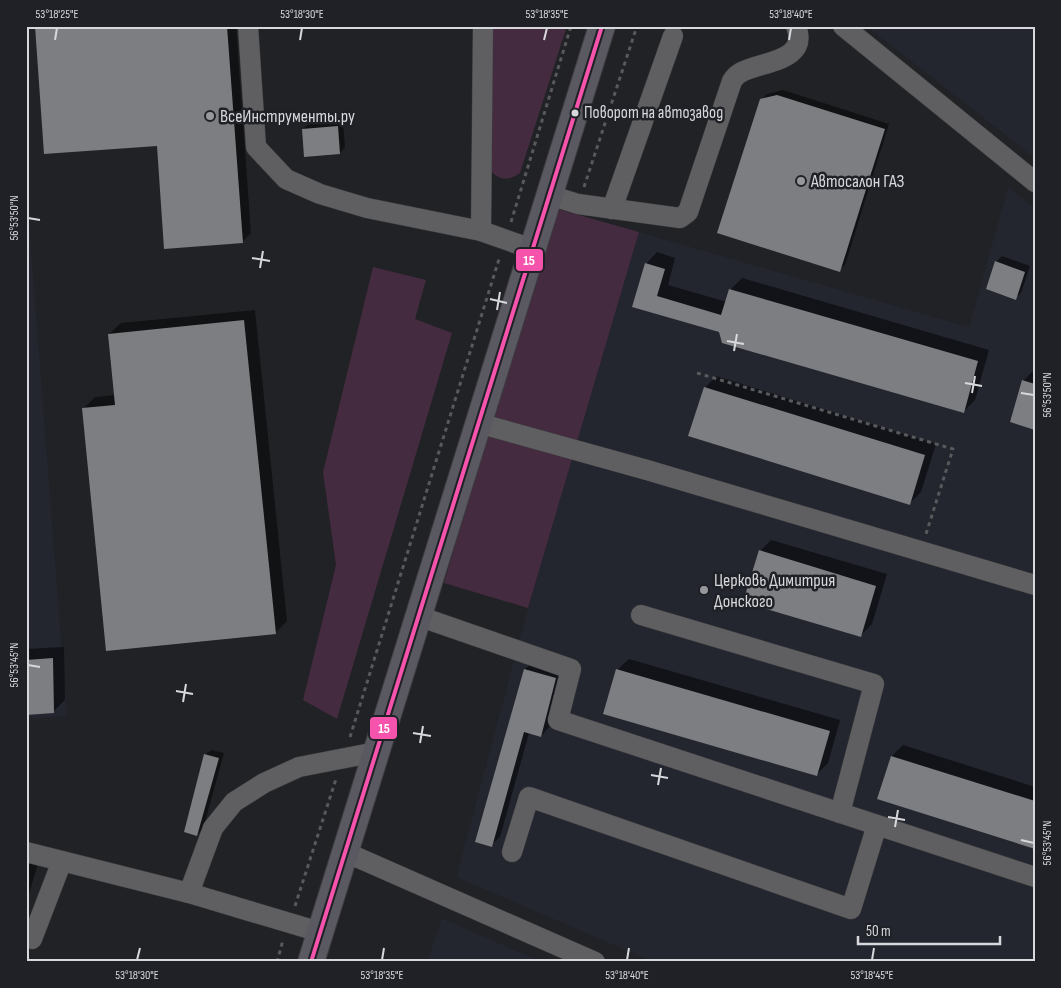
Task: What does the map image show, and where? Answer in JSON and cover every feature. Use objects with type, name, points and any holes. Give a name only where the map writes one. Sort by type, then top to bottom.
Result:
[{"type":"main road","points":[[311,962],[602,26]]},
{"type":"street","points":[[248,26],[256,147],[286,179],[320,194],[367,208],[480,231],[532,249]]},
{"type":"street","points":[[480,231],[483,26]]},
{"type":"street","points":[[549,195],[578,204],[680,218],[688,212],[732,81],[738,73],[787,57],[798,43],[796,26]]},
{"type":"street","points":[[843,26],[1035,182]]},
{"type":"street","points":[[612,209],[673,36]]},
{"type":"street","points":[[478,423],[647,470],[1035,585]]},
{"type":"street","points":[[641,615],[874,684],[840,813]]},
{"type":"street","points":[[418,616],[571,669],[558,720],[1035,877]]},
{"type":"street","points":[[189,893],[213,828],[234,802],[264,783],[298,767],[376,752]]},
{"type":"street","points":[[512,852],[529,797],[851,909],[877,825]]},
{"type":"street","points":[[26,852],[189,893],[320,932]]},
{"type":"street","points":[[345,852],[595,962]]},
{"type":"street","points":[[32,939],[62,861]]},
{"type":"path","points":[[276,962],[343,758],[570,26]]},
{"type":"path","points":[[578,204],[637,26]]},
{"type":"path","points":[[697,374],[953,449],[921,551]]},
{"type":"shaded area","points":[[491,26],[567,26],[520,173],[508,178],[496,176],[490,169]]},
{"type":"shaded area","points":[[866,26],[1035,26],[1035,158]]},
{"type":"shaded area","points":[[26,181],[67,716],[26,719]]},
{"type":"shaded area","points":[[1008,187],[1035,208],[1035,962],[653,962],[456,877],[528,608],[639,232],[969,327]]},
{"type":"shaded area","points":[[554,208],[639,232],[528,608],[444,583]]},
{"type":"shaded area","points":[[373,267],[426,280],[415,319],[452,333],[337,719],[303,700],[336,565],[323,472]]},
{"type":"shaded area","points":[[442,918],[542,962],[427,962]]},
{"type":"building","points":[[35,26],[227,26],[243,243],[164,249],[157,146],[44,154]]},
{"type":"building","name":"Автосалон ГАЗ","points":[[777,95],[885,129],[840,272],[717,233],[760,99]]},
{"type":"building","points":[[338,126],[340,154],[304,157],[302,129]]},
{"type":"building","points":[[995,261],[1025,272],[1016,300],[986,289]]},
{"type":"building","points":[[645,263],[665,269],[657,296],[721,315],[729,289],[978,361],[964,413],[722,343],[719,332],[632,307]]},
{"type":"building","points":[[244,320],[276,634],[106,651],[82,408],[115,405],[108,334]]},
{"type":"building","points":[[1022,380],[1035,384],[1035,430],[1010,422]]},
{"type":"building","points":[[704,387],[925,455],[910,505],[688,436]]},
{"type":"building","points":[[759,550],[876,586],[861,637],[743,602]]},
{"type":"building","points":[[53,658],[54,713],[26,715],[26,660]]},
{"type":"building","points":[[524,669],[556,678],[541,737],[524,732],[492,847],[475,842]]},
{"type":"building","points":[[616,669],[830,731],[817,776],[603,714]]},
{"type":"building","points":[[204,754],[219,758],[197,836],[184,832]]},
{"type":"building","points":[[891,756],[1035,801],[1035,849],[877,799]]},
{"type":"transit line","name":"15","points":[[311,962],[602,26]]},
{"type":"place","name":"Поворот на автозавод","points":[[575,113]]},
{"type":"place","name":"ВсеИнструменты.ру","points":[[210,116]]},
{"type":"place","name":"Автосалон ГАЗ","points":[[801,181]]},
{"type":"place","name":"Церковь Димитрия Донского","points":[[704,590]]}]
